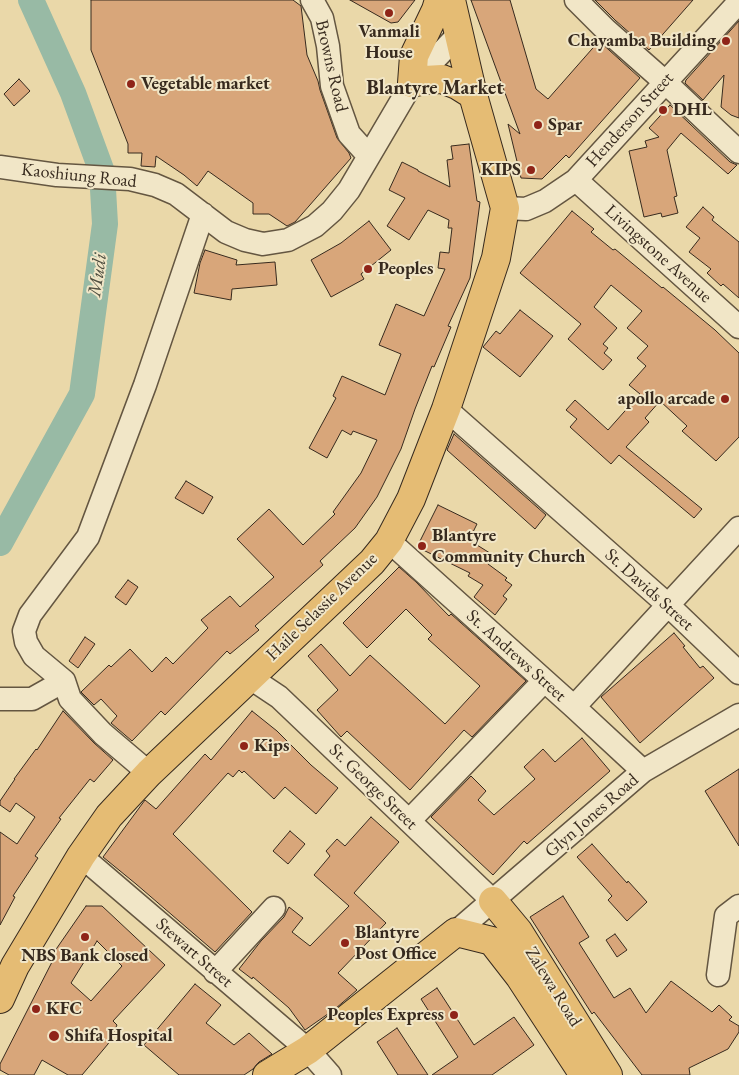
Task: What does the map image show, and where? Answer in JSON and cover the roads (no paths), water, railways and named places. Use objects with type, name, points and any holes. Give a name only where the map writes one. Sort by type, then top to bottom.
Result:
[{"type":"highway","points":[[439,0],[414,56],[412,83],[425,80],[442,80],[457,85],[474,95]]},
{"type":"highway","name":"Haile Selassie Avenue","points":[[0,999],[15,966],[81,856],[109,816],[149,773],[372,562],[389,541],[411,499],[446,409],[496,258],[505,208],[474,95],[451,0]]},
{"type":"highway","name":"Zalewa Road","points":[[493,901],[518,931],[608,1075]]},
{"type":"highway","points":[[267,1075],[308,1050],[456,932]]},
{"type":"highway","name":"Zalewa Road","points":[[456,932],[492,941],[520,977],[584,1075]]},
{"type":"street","name":"Browns Road","points":[[312,0],[322,18],[328,46],[332,86],[349,134],[368,155]]},
{"type":"street","points":[[576,0],[739,152]]},
{"type":"street","name":"Henderson Street","points":[[505,208],[526,210],[545,201],[576,180],[739,2]]},
{"type":"street","name":"Kaoshiung Road","points":[[0,169],[57,175],[130,179],[155,185],[176,194],[226,232],[245,240],[263,244],[288,240],[315,226],[332,211],[349,190],[412,83],[460,33]]},
{"type":"street","name":"Livingstone Avenue","points":[[576,180],[739,327]]},
{"type":"street","points":[[149,773],[103,734],[70,699],[64,681],[34,656],[26,642],[24,631],[30,615],[88,537],[144,385],[203,214]]},
{"type":"street","name":"St. Davids Street","points":[[446,409],[668,606],[739,673]]},
{"type":"street","points":[[574,707],[739,528]]},
{"type":"street","name":"St. Andrews Street","points":[[389,541],[643,771]]},
{"type":"street","name":"St. George Street","points":[[249,677],[279,697],[493,901]]},
{"type":"street","points":[[0,699],[32,699],[64,681]]},
{"type":"street","points":[[409,821],[544,681]]},
{"type":"street","name":"Glyn Jones Road","points":[[456,932],[643,771],[739,715]]},
{"type":"street","name":"Stewart Street","points":[[81,856],[308,1050],[330,1075]]},
{"type":"street","points":[[718,975],[726,916],[739,906]]},
{"type":"street","points":[[215,972],[274,908]]},
{"type":"waterway","name":"Mudi","points":[[0,543],[82,394],[105,224],[102,172],[73,93],[31,0]]},
{"type":"place","name":"Vanmali House","points":[[389,13]]},
{"type":"place","name":"Chayamba Building","points":[[726,41]]},
{"type":"place","name":"Vegetable market","points":[[131,84]]},
{"type":"place","name":"DHL","points":[[663,110]]},
{"type":"place","name":"Spar","points":[[538,125]]},
{"type":"place","name":"KIPS","points":[[531,170]]},
{"type":"place","name":"Peoples","points":[[368,269]]},
{"type":"place","name":"apollo arcade","points":[[725,399]]},
{"type":"place","name":"Blantyre Community Church","points":[[422,546]]},
{"type":"place","name":"Kips","points":[[244,746]]},
{"type":"place","name":"NBS Bank closed","points":[[85,937]]},
{"type":"place","name":"Blantyre Post Office","points":[[345,943]]},
{"type":"place","name":"KFC","points":[[36,1009]]},
{"type":"place","name":"Peoples Express","points":[[454,1015]]},
{"type":"place","name":"Shifa Hospital","points":[[54,1036]]},
{"type":"district","name":"Blantyre Market","points":[[435,89]]}]
